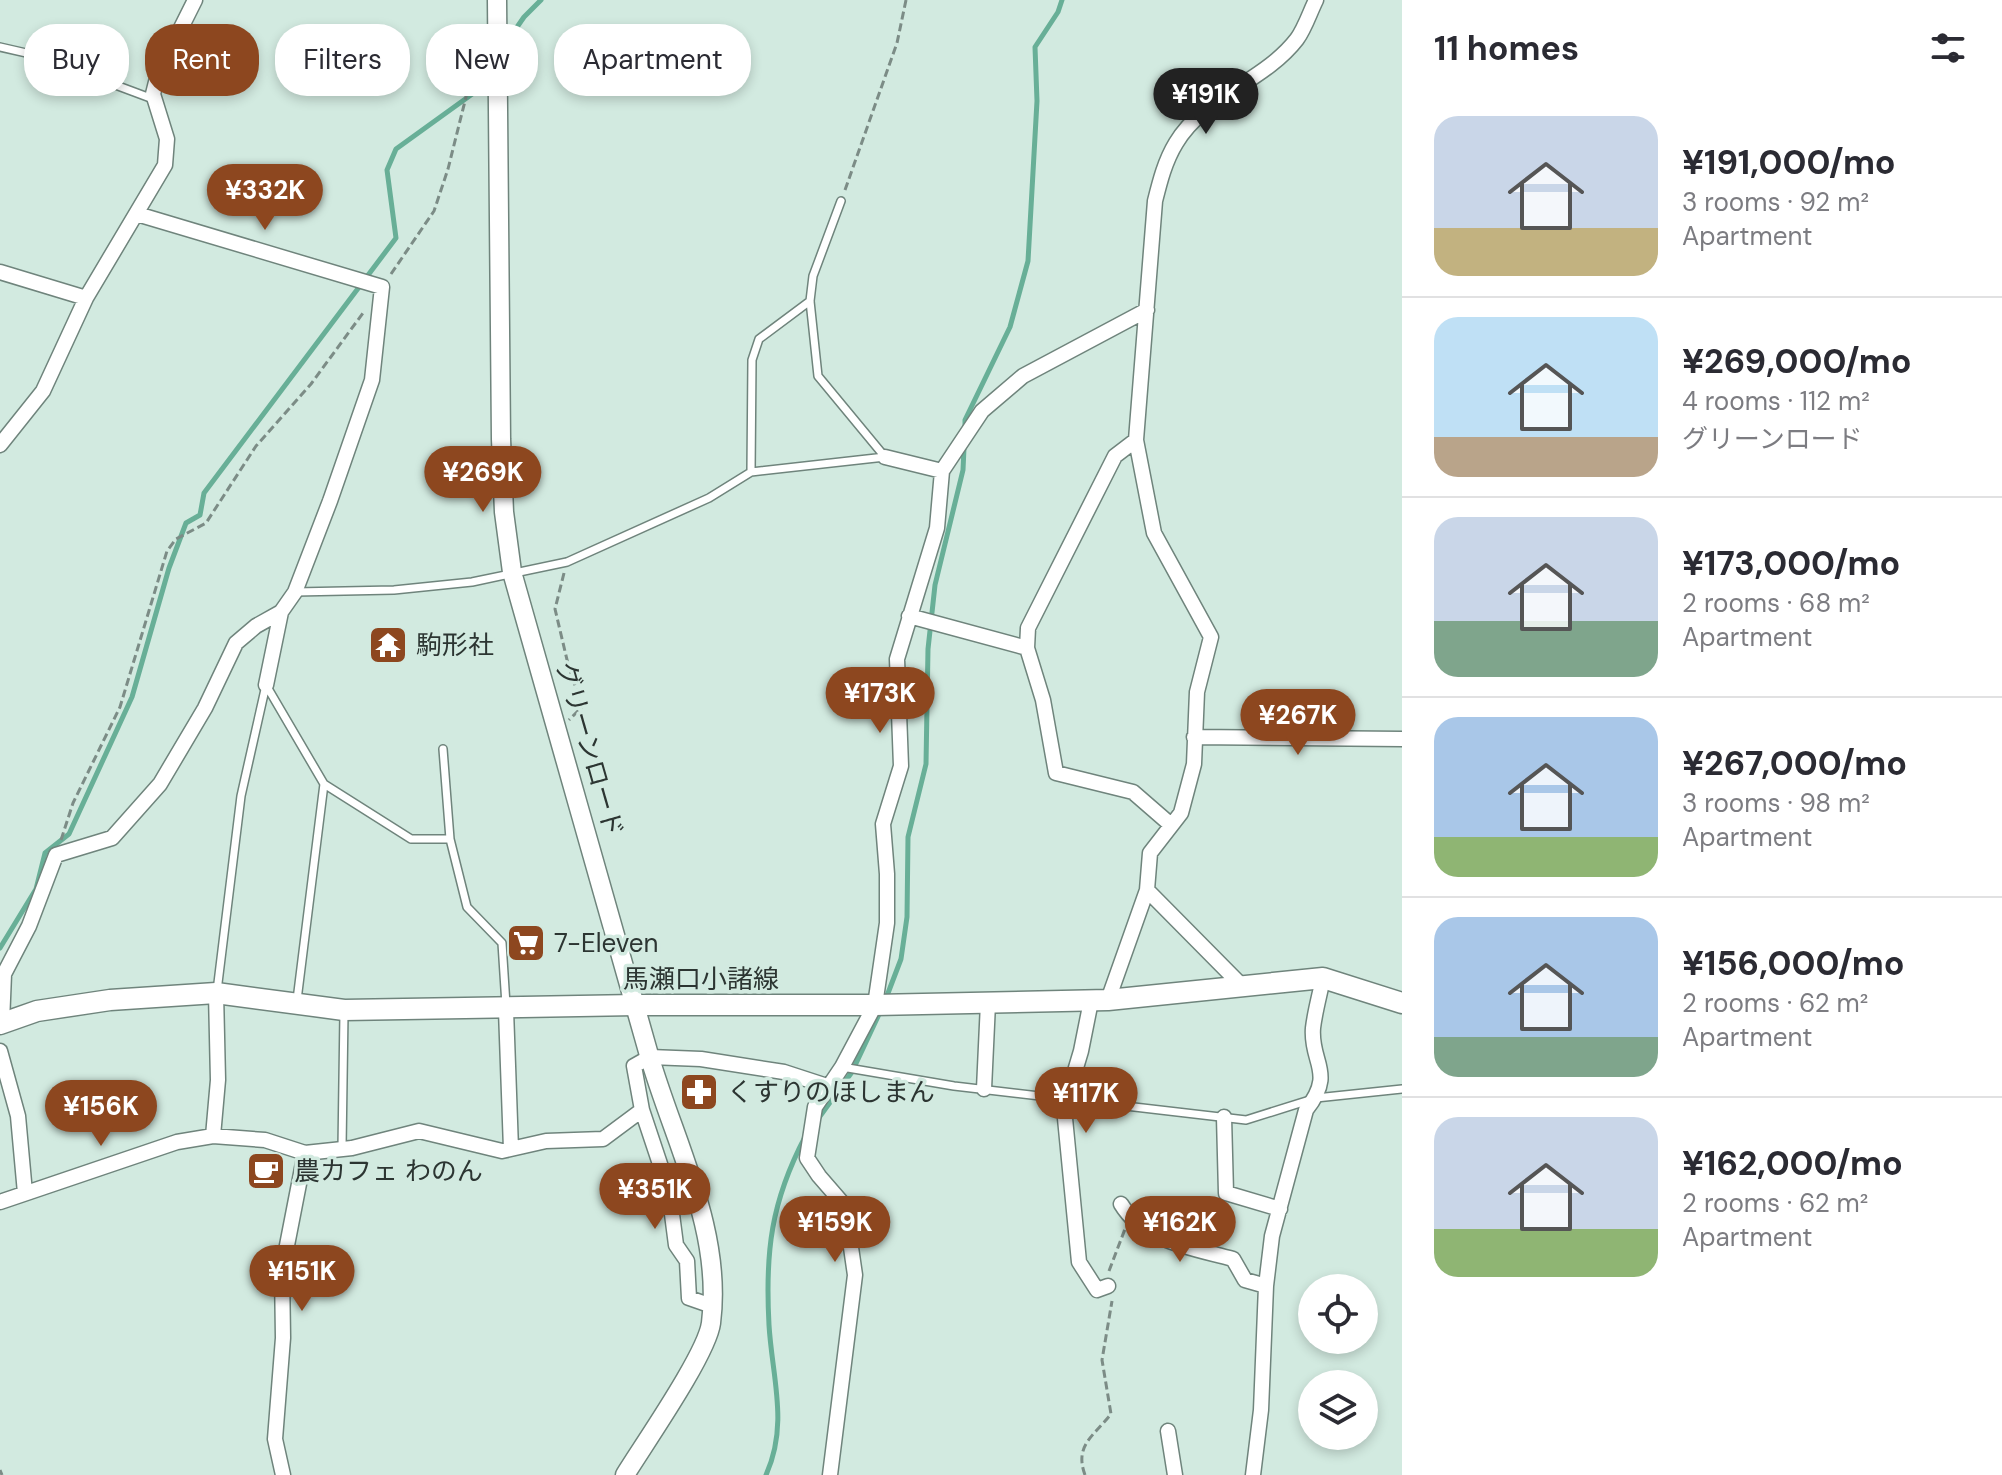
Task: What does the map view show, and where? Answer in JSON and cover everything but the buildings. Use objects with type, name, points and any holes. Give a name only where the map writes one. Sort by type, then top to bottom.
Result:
[{"type":"main road","name":"馬瀬口小諸線","points":[[1,1024],[37,1011],[110,1000],[216,993],[344,1010],[506,1010],[636,1005],[875,1005],[1100,1000],[1323,978],[1402,1003]]},
{"type":"street","points":[[0,445],[43,391],[86,298],[165,165],[167,139],[154,99],[158,74],[195,0]]},
{"type":"street","points":[[1108,1286],[1097,1290],[1079,1262],[1064,1108],[1100,1000],[1147,890],[1150,853],[1181,813],[1194,764],[1197,692],[1211,637],[1154,533],[1136,440],[1155,201],[1163,170],[1176,142],[1203,111],[1246,83],[1297,38],[1316,0]]},
{"type":"street","name":"グリーンロード","points":[[497,9],[501,439],[504,512],[512,572],[650,1057],[698,1199],[713,1272],[711,1327],[689,1372],[625,1475]]},
{"type":"street","points":[[137,214],[382,287],[372,380],[295,592],[281,612],[266,685]]},
{"type":"street","points":[[0,272],[86,298]]},
{"type":"street","points":[[830,1475],[855,1275],[845,1206],[807,1158],[815,1107],[842,1067],[875,1005],[880,952],[887,923],[883,824],[901,766],[897,659],[937,528],[942,471],[982,411],[1023,376],[1147,310]]},
{"type":"street","points":[[1136,440],[1115,456],[1028,628],[1027,648],[1043,700],[1056,773],[1133,792],[1171,825]]},
{"type":"street","points":[[885,457],[942,471]]},
{"type":"street","points":[[1,1024],[4,974],[29,926],[56,855],[112,838],[160,784],[205,708],[236,643],[256,626],[281,612]]},
{"type":"street","points":[[909,616],[1027,648]]},
{"type":"street","points":[[1194,737],[1402,739]]},
{"type":"street","points":[[1147,890],[1241,985]]},
{"type":"street","points":[[1253,1475],[1261,1410],[1266,1286],[1272,1236],[1302,1121],[1316,1098],[1323,1072],[1313,1031],[1323,978]]},
{"type":"street","points":[[213,1136],[218,1080],[216,993]]},
{"type":"street","points":[[984,1089],[988,1003]]},
{"type":"street","points":[[506,1010],[511,1149]]},
{"type":"street","points":[[0,1051],[18,1116],[25,1193]]},
{"type":"street","points":[[712,1306],[689,1298],[687,1261],[676,1245],[669,1191],[642,1110],[634,1066],[650,1057],[701,1059],[784,1072],[830,1087]]},
{"type":"street","points":[[0,1202],[177,1142],[213,1136],[265,1140],[305,1153],[342,1149],[419,1131],[502,1151],[546,1141],[603,1139],[642,1110]]},
{"type":"street","points":[[1224,1117],[1226,1193],[1280,1209]]},
{"type":"street","points":[[283,1475],[275,1439],[283,1338],[282,1271],[305,1153]]},
{"type":"street","points":[[1121,1204],[1129,1218],[1157,1237],[1233,1259],[1245,1280],[1266,1286]]},
{"type":"street","points":[[1168,1431],[1175,1475]]},
{"type":"lane","points":[[0,47],[35,55],[154,99]]},
{"type":"lane","points":[[841,201],[813,276],[810,301],[818,376],[885,457]]},
{"type":"lane","points":[[751,472],[752,360],[759,339],[810,301]]},
{"type":"lane","points":[[295,592],[472,582],[567,562],[709,498],[751,472],[885,457]]},
{"type":"lane","points":[[266,685],[324,784],[411,839],[450,839]]},
{"type":"lane","points":[[216,993],[241,796],[266,685]]},
{"type":"lane","points":[[443,749],[450,839],[467,907],[502,943],[506,1010]]},
{"type":"lane","points":[[296,1004],[324,784]]},
{"type":"lane","points":[[342,1149],[344,1010]]},
{"type":"lane","points":[[842,1067],[984,1089],[1246,1120],[1316,1098],[1402,1089]]},
{"type":"path","points":[[841,201],[897,43],[906,0]]},
{"type":"path","points":[[382,287],[434,211],[448,169],[481,36],[497,9]]},
{"type":"path","points":[[56,855],[73,803],[120,707],[167,551],[176,539],[206,523],[256,446],[311,384],[364,311]]},
{"type":"path","points":[[556,725],[573,718],[582,707],[555,609],[567,562]]},
{"type":"path","points":[[1085,1475],[1081,1449],[1111,1414],[1102,1360],[1113,1295],[1108,1286],[1108,1273],[1129,1218]]},
{"type":"waterway","points":[[519,24],[541,0]]},
{"type":"waterway","points":[[965,430],[965,420],[1010,327],[1028,261],[1037,101],[1035,47],[1058,12],[1062,0]]},
{"type":"waterway","points":[[0,948],[36,889],[45,853],[69,834],[132,697],[169,568],[186,523],[200,515],[204,493],[396,238],[387,170],[396,149],[469,96]]},
{"type":"waterway","points":[[885,1001],[901,959],[907,917],[908,837],[926,764],[928,649],[935,585],[963,470],[964,448]]},
{"type":"waterway","points":[[818,1119],[852,1072],[881,1010]]},
{"type":"waterway","points":[[766,1475],[773,1456],[778,1419],[769,1325],[770,1251],[784,1184],[805,1137]]},
{"type":"place","name":"駒形社","points":[[388,645]]},
{"type":"place","name":"7-Eleven","points":[[526,943]]},
{"type":"place","name":"くすりのほしまん","points":[[699,1092]]},
{"type":"place","name":"農カフェ わのん","points":[[266,1171]]}]
